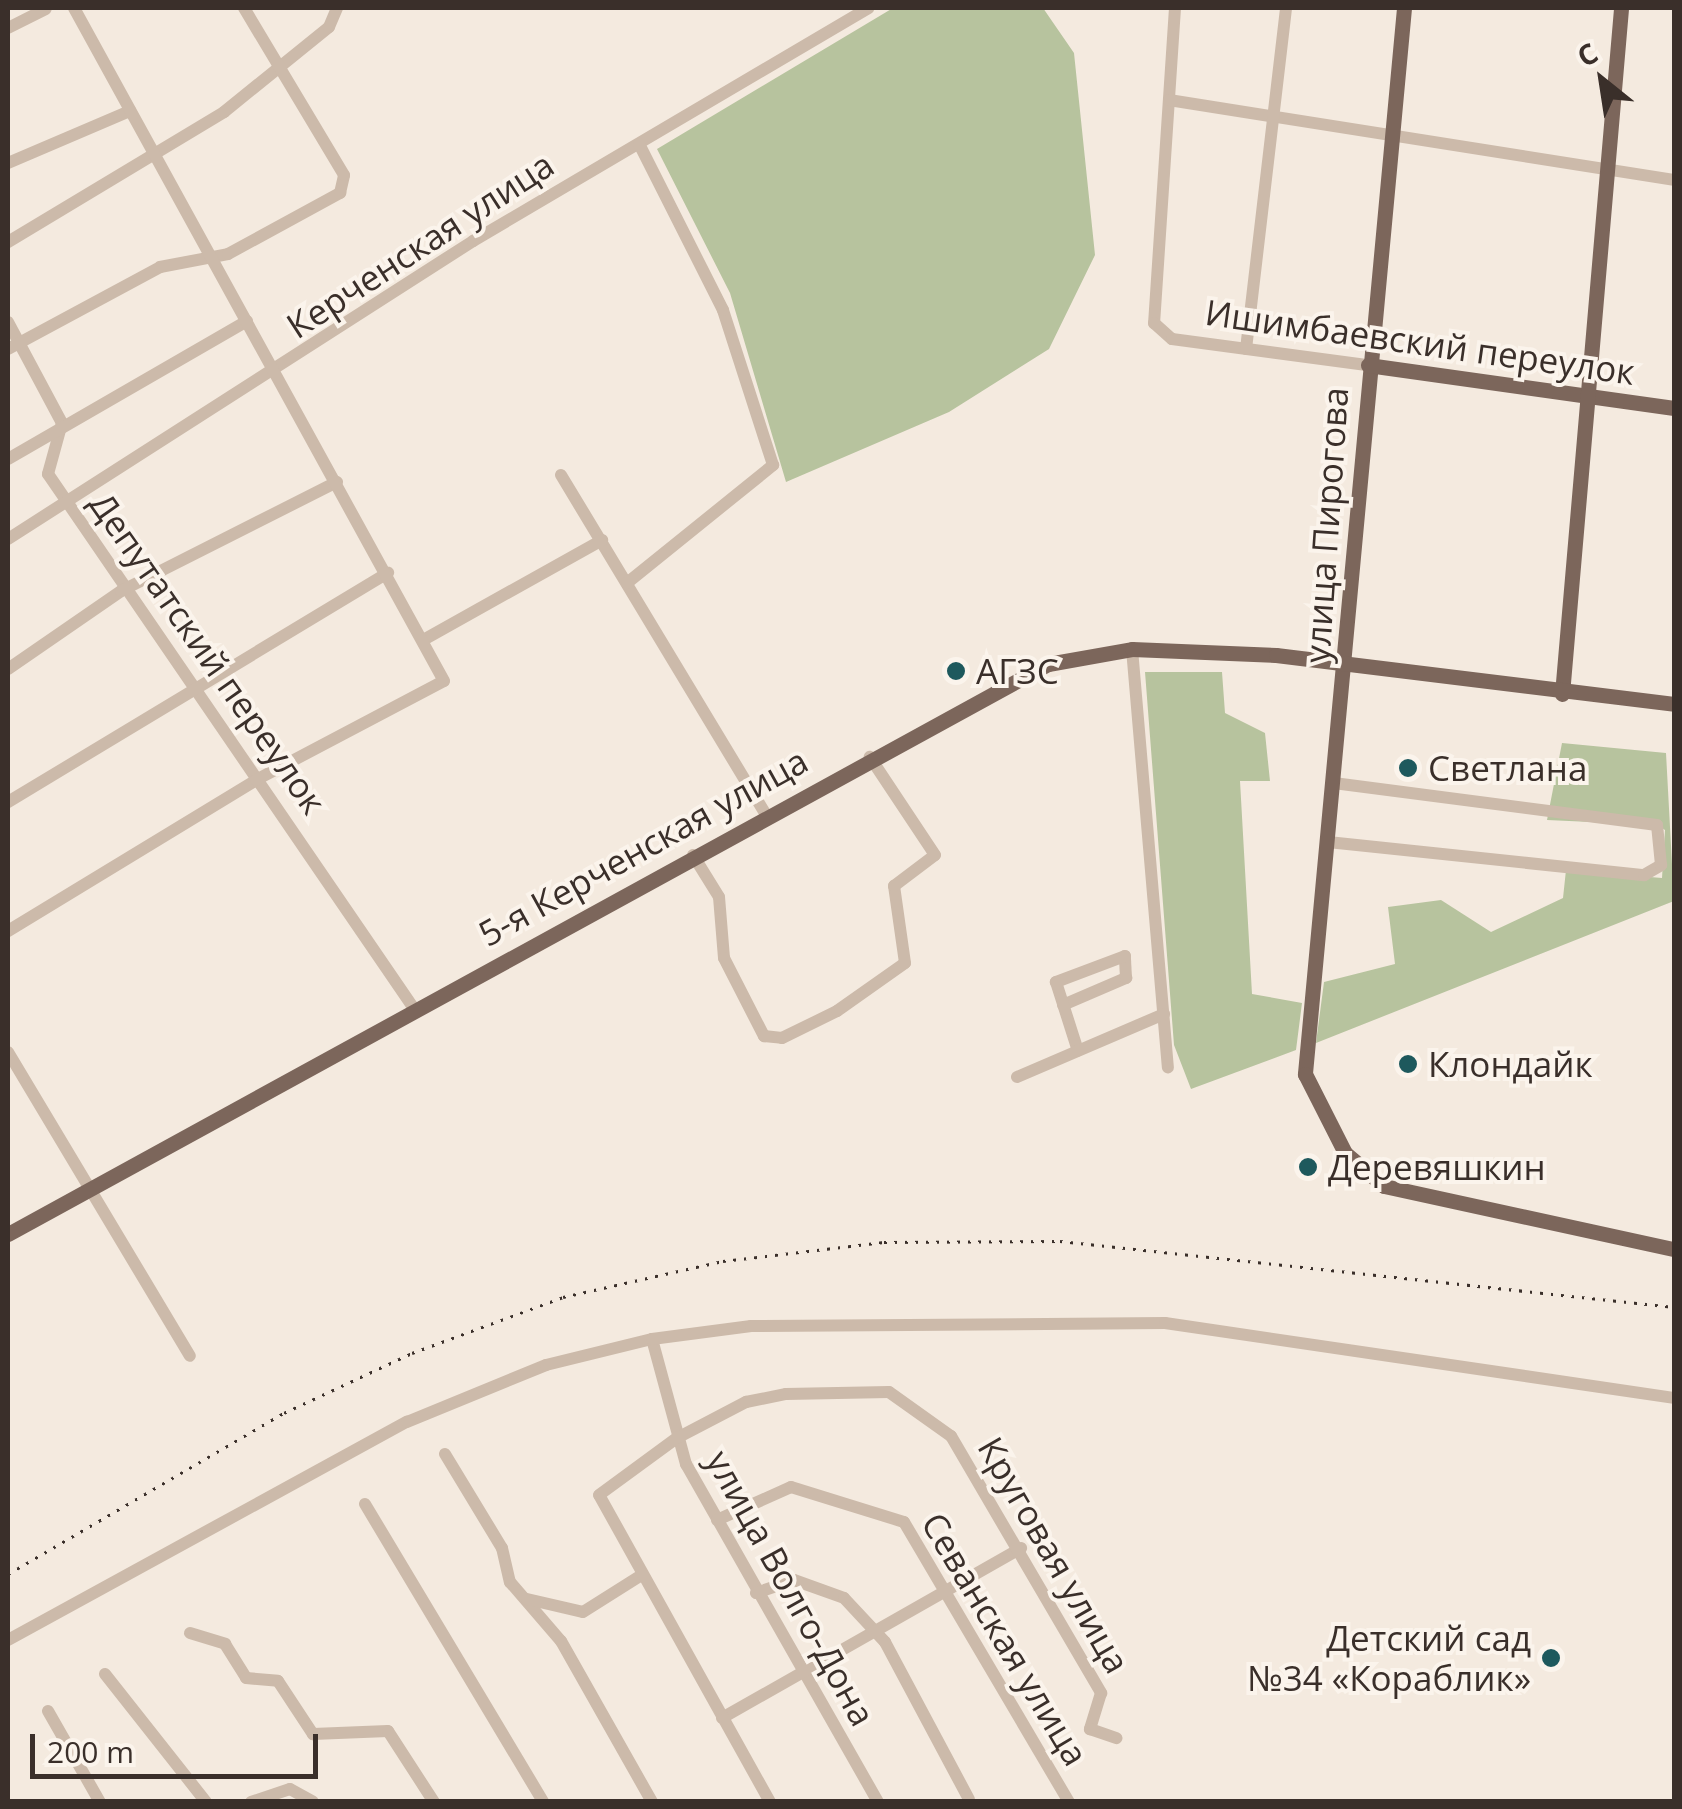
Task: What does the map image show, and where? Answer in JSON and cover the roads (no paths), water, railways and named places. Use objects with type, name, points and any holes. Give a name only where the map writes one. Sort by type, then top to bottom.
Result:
[{"type":"main road","name":"улица Пирогова","points":[[1404,8],[1368,365],[1308,1089],[1345,1152],[1384,1186],[1674,1248]]},
{"type":"main road","points":[[1562,694],[1621,8]]},
{"type":"main road","name":"Ишимбаевский переулок","points":[[1368,365],[1674,408]]},
{"type":"main road","name":"5-я Керченская улица","points":[[8,1234],[870,756],[1031,671],[1132,649],[1346,665],[1562,694],[1674,704]]},
{"type":"street","points":[[8,28],[46,8]]},
{"type":"street","points":[[8,931],[256,780],[444,681],[158,153],[76,25],[74,8]]},
{"type":"street","points":[[13,346],[160,267],[213,258],[343,187],[244,8]]},
{"type":"street","points":[[8,242],[158,153],[329,28],[337,8]]},
{"type":"street","name":"Керченская улица","points":[[8,539],[276,374],[473,241],[868,8]]},
{"type":"street","points":[[1175,8],[1169,100],[1274,119],[1392,132],[1674,180]]},
{"type":"street","points":[[1246,349],[1286,8]]},
{"type":"street","name":"Ишимбаевский переулок","points":[[1169,100],[1152,313],[1160,331],[1246,349],[1368,365]]},
{"type":"street","points":[[8,163],[130,111]]},
{"type":"street","points":[[627,583],[773,465],[723,310],[640,144]]},
{"type":"street","points":[[8,459],[62,423],[247,321]]},
{"type":"street","points":[[8,322],[13,346],[62,423]]},
{"type":"street","name":"Депутатский переулок","points":[[62,423],[46,466],[121,591],[414,1007]]},
{"type":"street","points":[[561,475],[766,815]]},
{"type":"street","points":[[8,669],[121,591],[337,482]]},
{"type":"street","points":[[425,640],[602,540]]},
{"type":"street","points":[[8,802],[188,687],[388,573]]},
{"type":"street","points":[[1132,649],[1168,1067]]},
{"type":"street","points":[[693,855],[719,897],[724,958],[764,1036],[782,1038],[837,1011],[905,963],[894,886],[935,854],[870,756]]},
{"type":"street","points":[[1328,842],[1644,875],[1662,865],[1657,825],[1334,783]]},
{"type":"street","points":[[1063,1005],[1126,978],[1124,956],[1056,982],[1063,1005],[1078,1051]]},
{"type":"street","points":[[1016,1077],[1164,1014]]},
{"type":"street","points":[[8,1052],[85,1191],[190,1356]]},
{"type":"street","points":[[8,1640],[407,1422],[546,1365],[652,1339],[751,1326],[1165,1323],[1674,1398]]},
{"type":"street","name":"улица Волго-Дона","points":[[652,1339],[676,1438],[756,1593],[878,1802]]},
{"type":"street","name":"Круговая улица","points":[[640,1576],[598,1495],[676,1438],[746,1402],[810,1390],[890,1392],[968,1456],[1102,1693],[1090,1729],[1116,1738]]},
{"type":"street","points":[[445,1454],[520,1597],[562,1641],[652,1802]]},
{"type":"street","name":"Севанская улица","points":[[717,1520],[791,1487],[880,1508],[914,1532],[1069,1802]]},
{"type":"street","points":[[365,1504],[544,1802]]},
{"type":"street","points":[[722,1718],[798,1668],[1021,1548]]},
{"type":"street","points":[[520,1597],[571,1614],[640,1576],[770,1802]]},
{"type":"street","points":[[756,1593],[808,1582],[844,1598],[871,1630],[969,1799]]},
{"type":"street","points":[[190,1633],[225,1644],[246,1678],[278,1680],[313,1734],[388,1731],[434,1802]]},
{"type":"street","points":[[104,1674],[206,1802]]},
{"type":"street","points":[[48,1711],[100,1802]]},
{"type":"street","points":[[251,1802],[290,1789],[313,1802]]},
{"type":"railway","points":[[8,1574],[284,1413],[412,1353],[563,1297],[723,1261],[884,1242],[1060,1241],[1674,1307]]},
{"type":"place","name":"АГЗС","points":[[956,671]]},
{"type":"place","name":"Светлана","points":[[1408,768]]},
{"type":"place","name":"Клондайк","points":[[1408,1064]]},
{"type":"place","name":"Деревяшкин","points":[[1308,1167]]},
{"type":"place","name":"Детский сад №34 «Кораблик»","points":[[1551,1658]]}]
